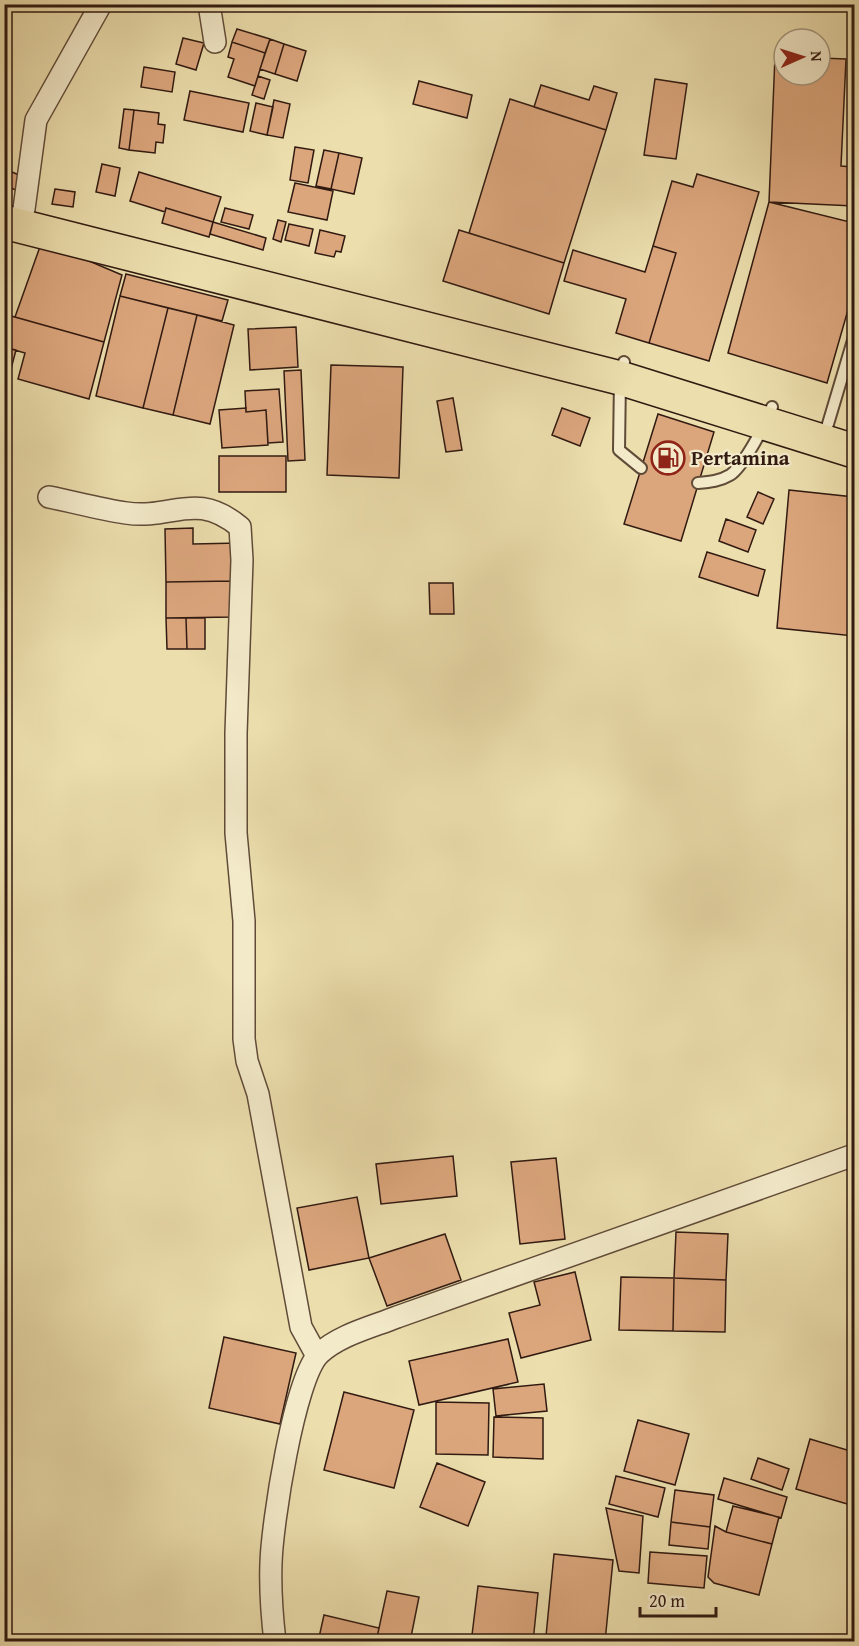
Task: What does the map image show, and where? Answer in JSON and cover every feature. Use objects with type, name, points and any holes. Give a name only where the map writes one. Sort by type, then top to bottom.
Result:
[{"type":"highway","points":[[11,212],[622,370],[769,415],[855,451]]},
{"type":"highway","points":[[769,415],[841,428]]},
{"type":"street","points":[[11,212],[36,120],[101,4]]},
{"type":"street","points":[[209,4],[215,42]]},
{"type":"street","points":[[49,497],[127,513],[156,513],[188,507],[215,510],[240,527],[242,560],[236,734],[236,833],[244,921],[244,1039],[247,1060],[258,1094],[301,1327],[317,1356]]},
{"type":"street","points":[[275,1641],[271,1563],[275,1519],[306,1374],[317,1356],[333,1343],[397,1317],[855,1155]]},
{"type":"lane","points":[[841,428],[855,337]]},
{"type":"lane","points":[[622,370],[619,450],[641,468]]},
{"type":"lane","points":[[699,483],[717,481],[733,474],[769,415]]},
{"type":"building","points":[[237,29],[270,39],[265,53],[232,42]]},
{"type":"building","points":[[183,38],[204,43],[196,70],[176,64]]},
{"type":"building","points":[[270,39],[284,44],[275,74],[260,69]]},
{"type":"building","points":[[232,42],[265,53],[255,86],[228,77],[234,59],[228,57]]},
{"type":"building","points":[[284,44],[306,51],[297,81],[275,74]]},
{"type":"building","points":[[832,58],[846,59],[841,166],[854,167],[854,206],[769,202],[774,87],[832,87]]},
{"type":"building","points":[[144,67],[175,72],[172,92],[141,87]]},
{"type":"building","points":[[258,76],[270,80],[264,99],[252,95]]},
{"type":"building","points":[[655,79],[687,84],[676,159],[644,155]]},
{"type":"building","points":[[419,81],[472,95],[467,118],[413,104]]},
{"type":"building","points":[[541,85],[589,100],[594,86],[617,93],[606,130],[534,107]]},
{"type":"building","points":[[190,91],[249,103],[243,132],[184,120]]},
{"type":"building","points":[[510,99],[606,130],[564,263],[469,233]]},
{"type":"building","points":[[274,100],[290,104],[283,138],[267,135]]},
{"type":"building","points":[[256,103],[273,107],[267,135],[250,131]]},
{"type":"building","points":[[124,109],[134,110],[129,150],[119,148]]},
{"type":"building","points":[[134,110],[159,113],[158,124],[165,125],[163,143],[156,142],[155,153],[129,150]]},
{"type":"building","points":[[295,147],[314,150],[308,183],[290,180]]},
{"type":"building","points":[[324,150],[339,153],[331,189],[316,186]]},
{"type":"building","points":[[339,153],[362,158],[354,194],[331,189]]},
{"type":"building","points":[[102,164],[120,168],[115,196],[96,192]]},
{"type":"building","points":[[7,170],[24,177],[18,191],[4,185]]},
{"type":"building","points":[[139,172],[221,197],[213,222],[166,208],[165,212],[130,201]]},
{"type":"building","points":[[697,174],[759,192],[709,361],[649,343],[676,253],[653,246],[672,181],[693,187]]},
{"type":"building","points":[[295,183],[333,191],[327,220],[288,212]]},
{"type":"building","points":[[55,189],[75,192],[73,207],[52,204]]},
{"type":"building","points":[[769,202],[854,223],[854,289],[827,383],[728,353]]},
{"type":"building","points":[[166,208],[213,222],[209,237],[162,223]]},
{"type":"building","points":[[225,208],[253,215],[249,229],[221,222]]},
{"type":"building","points":[[278,220],[286,222],[281,242],[273,239]]},
{"type":"building","points":[[213,222],[266,238],[263,250],[210,234]]},
{"type":"building","points":[[289,224],[313,229],[309,246],[285,240]]},
{"type":"building","points":[[320,230],[345,236],[341,252],[336,251],[334,257],[315,253]]},
{"type":"building","points":[[459,230],[564,263],[549,314],[443,281]]},
{"type":"building","points":[[42,241],[122,275],[104,342],[15,317]]},
{"type":"building","points":[[653,246],[676,253],[649,343],[616,333],[626,299],[564,281],[573,250],[645,272]]},
{"type":"building","points":[[126,274],[228,300],[222,321],[120,296]]},
{"type":"building","points":[[120,296],[168,308],[143,408],[96,396]]},
{"type":"building","points":[[168,308],[197,315],[173,415],[143,408]]},
{"type":"building","points":[[4,314],[104,342],[89,399],[18,379],[25,353],[4,347]]},
{"type":"building","points":[[197,315],[234,325],[210,424],[173,415]]},
{"type":"building","points":[[296,327],[298,367],[250,370],[248,329]]},
{"type":"building","points":[[4,347],[16,350],[11,369],[4,368]]},
{"type":"building","points":[[331,365],[403,367],[399,478],[327,475]]},
{"type":"building","points":[[301,370],[305,460],[288,461],[284,371]]},
{"type":"building","points":[[279,389],[283,442],[268,443],[266,410],[246,412],[245,391]]},
{"type":"building","points":[[453,398],[462,450],[446,452],[437,401]]},
{"type":"building","points":[[246,408],[246,412],[266,410],[268,445],[222,448],[219,410]]},
{"type":"building","points":[[562,408],[590,418],[580,446],[552,435]]},
{"type":"building","points":[[658,414],[714,432],[681,541],[624,524]]},
{"type":"building","points":[[219,456],[286,456],[286,492],[219,492]]},
{"type":"building","points":[[789,490],[854,497],[854,636],[777,628]]},
{"type":"building","points":[[758,492],[774,499],[763,524],[747,517]]},
{"type":"building","points":[[726,519],[756,530],[748,552],[719,541]]},
{"type":"building","points":[[193,528],[193,544],[239,543],[233,581],[166,582],[165,529]]},
{"type":"building","points":[[707,552],[765,570],[758,596],[699,577]]},
{"type":"building","points":[[233,581],[234,617],[166,618],[166,582]]},
{"type":"building","points":[[429,583],[453,583],[454,614],[430,614]]},
{"type":"building","points":[[166,618],[186,618],[187,649],[167,649]]},
{"type":"building","points":[[186,618],[205,618],[205,649],[187,649]]},
{"type":"building","points":[[453,1156],[457,1196],[381,1204],[376,1164]]},
{"type":"building","points":[[556,1158],[565,1239],[520,1244],[511,1162]]},
{"type":"building","points":[[357,1197],[369,1258],[309,1270],[297,1208]]},
{"type":"building","points":[[676,1232],[728,1234],[726,1280],[674,1278]]},
{"type":"building","points":[[445,1234],[461,1280],[387,1306],[369,1258]]},
{"type":"building","points":[[575,1272],[591,1340],[521,1358],[509,1313],[540,1305],[534,1282]]},
{"type":"building","points":[[621,1277],[674,1278],[673,1331],[619,1330]]},
{"type":"building","points":[[674,1278],[726,1280],[725,1332],[673,1331]]},
{"type":"building","points":[[224,1337],[296,1353],[280,1424],[209,1408]]},
{"type":"building","points":[[508,1339],[518,1382],[419,1405],[409,1361]]},
{"type":"building","points":[[544,1384],[547,1411],[496,1416],[493,1389]]},
{"type":"building","points":[[344,1392],[414,1410],[394,1488],[324,1470]]},
{"type":"building","points":[[436,1402],[489,1403],[488,1455],[436,1454]]},
{"type":"building","points":[[494,1417],[543,1418],[543,1459],[493,1457]]},
{"type":"building","points":[[638,1420],[689,1434],[675,1485],[624,1471]]},
{"type":"building","points":[[810,1439],[854,1452],[854,1506],[796,1489]]},
{"type":"building","points":[[758,1458],[789,1469],[782,1490],[751,1479]]},
{"type":"building","points":[[437,1463],[485,1482],[468,1526],[420,1507]]},
{"type":"building","points":[[616,1476],[665,1488],[658,1517],[609,1504]]},
{"type":"building","points":[[724,1478],[787,1497],[781,1518],[718,1499]]},
{"type":"building","points":[[675,1490],[714,1495],[710,1527],[671,1522]]},
{"type":"building","points":[[733,1506],[779,1517],[772,1544],[726,1532]]},
{"type":"building","points":[[606,1508],[643,1516],[639,1573],[619,1571]]},
{"type":"building","points":[[671,1522],[710,1527],[708,1549],[669,1545]]},
{"type":"building","points":[[715,1526],[726,1532],[772,1544],[759,1595],[714,1583],[708,1577]]},
{"type":"building","points":[[650,1552],[707,1556],[704,1588],[648,1583]]},
{"type":"building","points":[[554,1554],[613,1560],[605,1642],[546,1636]]},
{"type":"building","points":[[478,1586],[538,1593],[533,1642],[472,1635]]},
{"type":"building","points":[[387,1591],[419,1597],[410,1642],[376,1642]]},
{"type":"building","points":[[324,1615],[379,1628],[376,1642],[318,1642]]},
{"type":"place","name":"Pertamina","points":[[668,458]]}]
